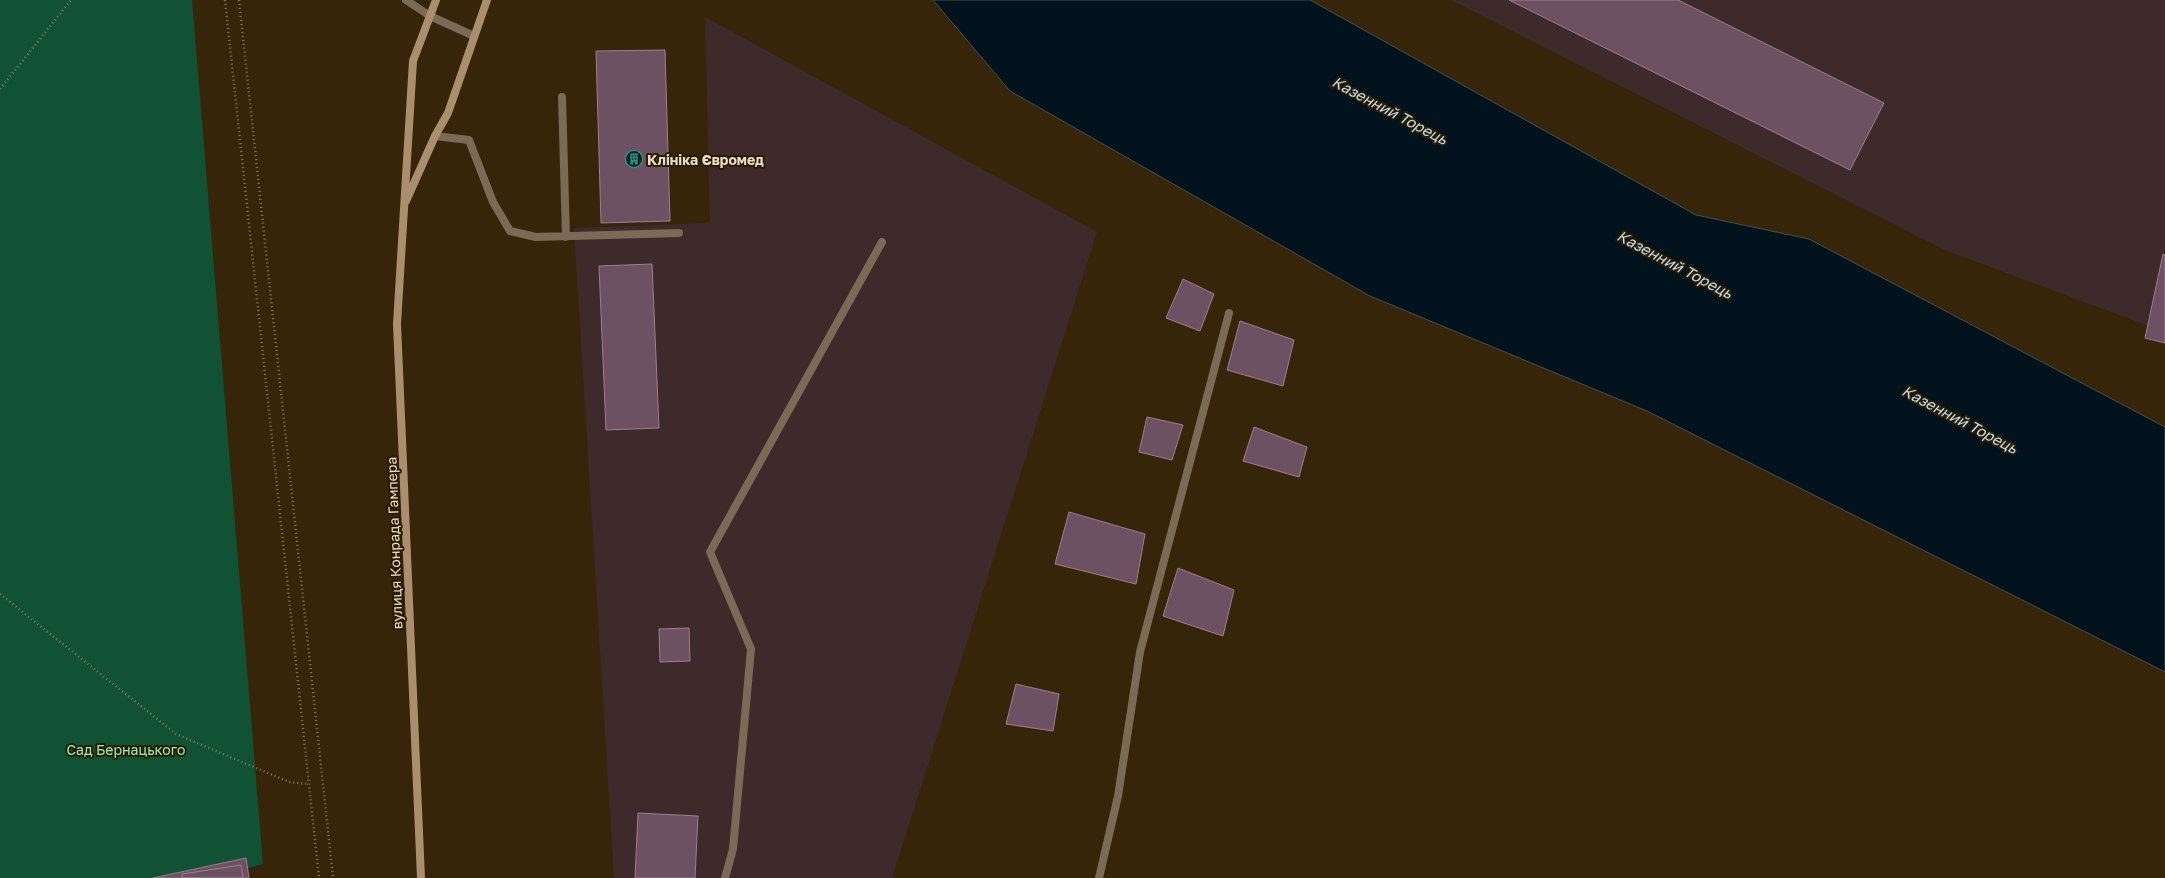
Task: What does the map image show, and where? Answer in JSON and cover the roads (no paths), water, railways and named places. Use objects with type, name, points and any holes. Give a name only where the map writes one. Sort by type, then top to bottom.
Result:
[{"type":"main road","name":"вулиця Конрада Гампера","points":[[421,878],[397,324],[413,61],[436,0]]},
{"type":"main road","name":"вулиця Конрада Гампера","points":[[403,207],[435,136],[448,113],[487,0]]},
{"type":"street","points":[[406,0],[430,16],[474,36]]},
{"type":"street","points":[[562,97],[566,236]]},
{"type":"street","points":[[435,136],[469,140],[493,202],[510,231],[536,237],[679,233]]},
{"type":"street","points":[[725,878],[733,849],[751,649],[710,552],[882,242]]},
{"type":"street","points":[[1099,878],[1118,796],[1140,652],[1229,313]]},
{"type":"water","name":"Казенний Торець","points":[[933,0],[1310,0],[1696,215],[1809,239],[2165,427],[2165,672],[1647,411],[1370,296],[1010,91]]},
{"type":"place","name":"Клініка Євромед","points":[[634,159]]},
{"type":"park label","name":"Сад Бернацького","points":[[126,749]]}]
